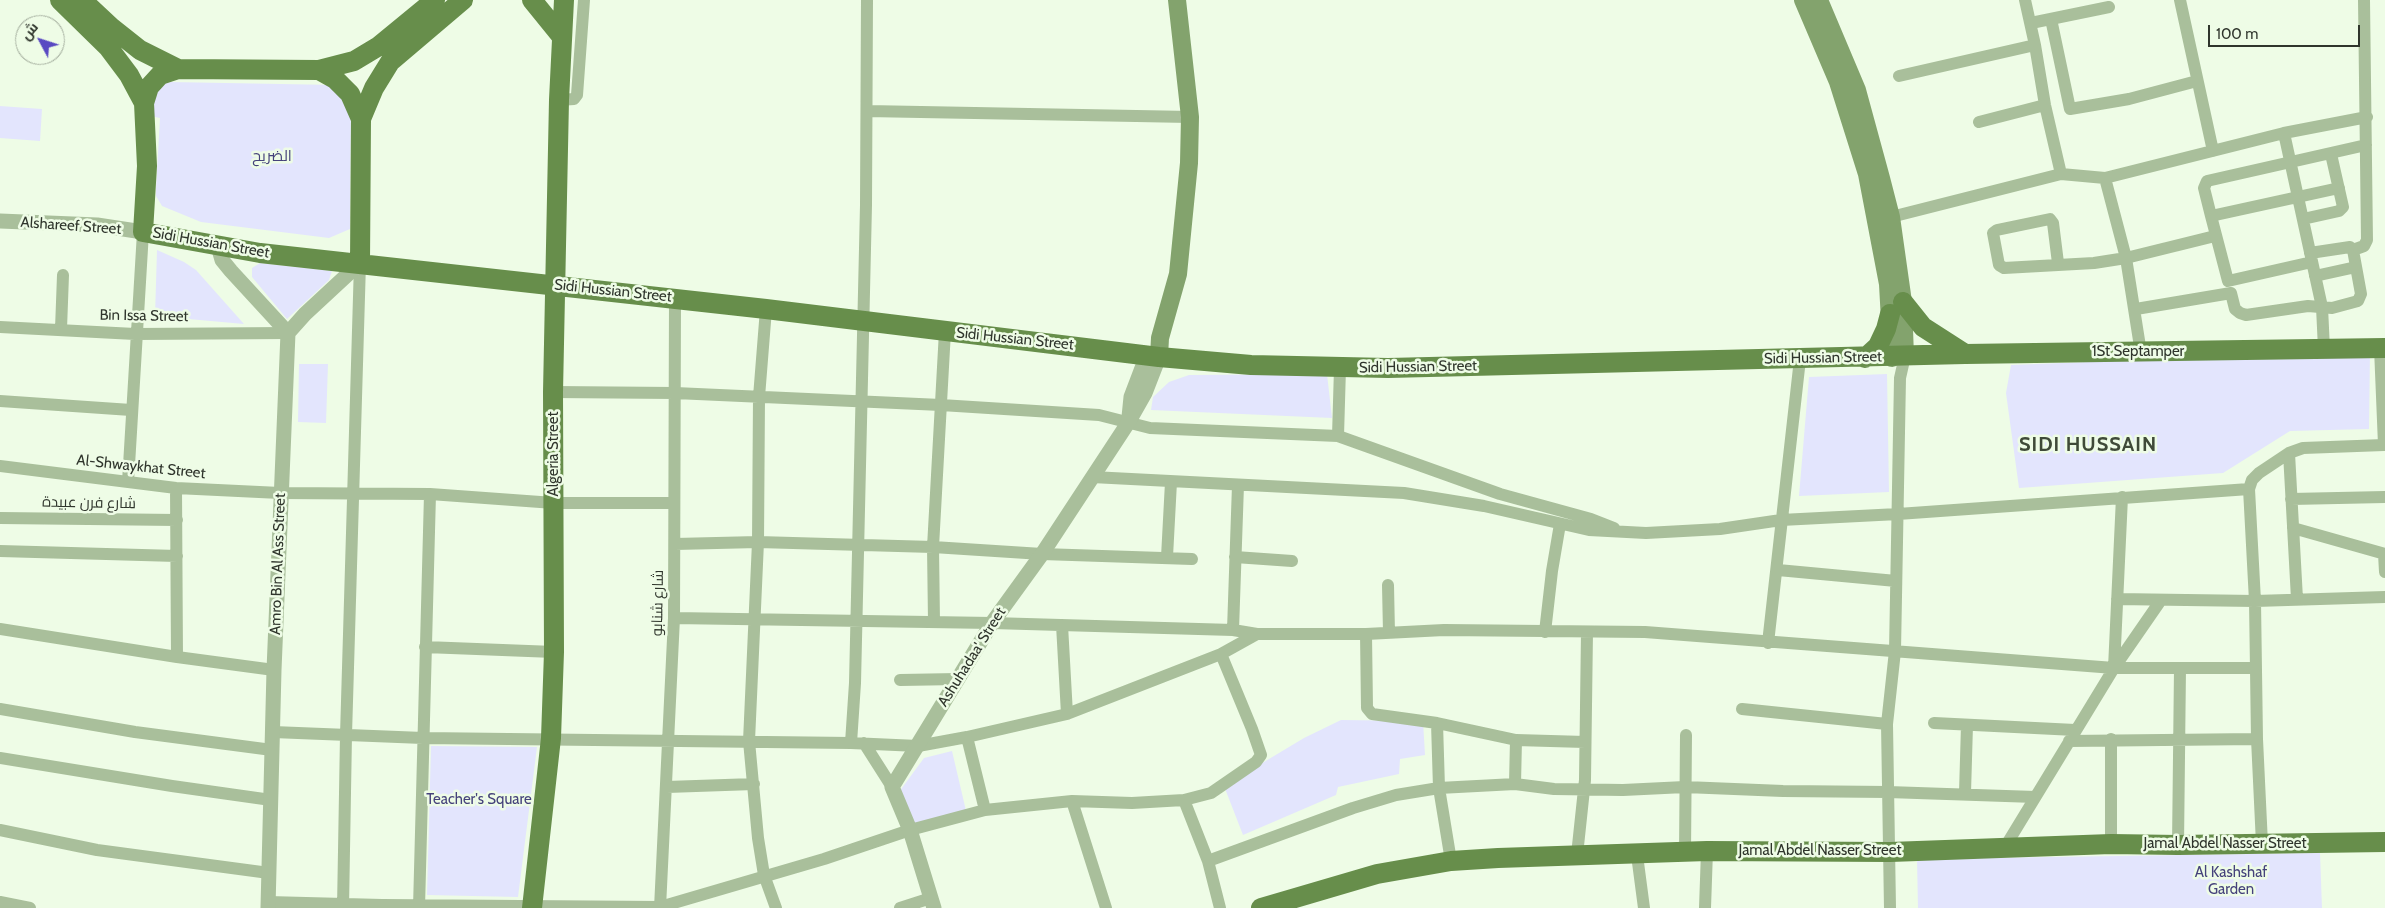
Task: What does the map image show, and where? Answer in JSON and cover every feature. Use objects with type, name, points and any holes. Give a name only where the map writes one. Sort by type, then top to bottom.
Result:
[{"type":"main road","points":[[60,0],[108,47],[129,75],[144,103],[147,166],[143,232]]},
{"type":"main road","points":[[82,0],[111,27],[140,50],[178,69]]},
{"type":"main road","points":[[144,103],[154,81],[168,71],[178,69],[319,70],[366,55],[435,0]]},
{"type":"main road","points":[[360,263],[361,119],[374,88],[386,67],[463,0]]},
{"type":"main road","points":[[532,0],[568,48]]},
{"type":"main road","name":"Algeria Street","points":[[532,908],[550,738],[554,652],[554,392],[559,100],[568,48],[569,0]]},
{"type":"main road","points":[[1155,350],[1178,274],[1189,163],[1190,117],[1177,0]]},
{"type":"main road","points":[[1803,0],[1841,89],[1867,174],[1896,308],[1878,346],[1865,358]]},
{"type":"main road","points":[[1819,0],[1857,90],[1891,217],[1898,357]]},
{"type":"main road","points":[[319,70],[335,79],[350,94],[361,119]]},
{"type":"main road","name":"Sidi Hussian Street","points":[[143,232],[260,253],[675,298],[862,320],[945,332],[1155,350],[1251,364],[1340,368],[1898,357]]},
{"type":"main road","points":[[1896,308],[1964,354]]},
{"type":"main road","name":"1St Septamper","points":[[1898,357],[1964,354],[2141,353],[2382,348]]},
{"type":"main road","name":"Jamal Abdel Nasser Street","points":[[1261,908],[1377,874],[1451,861],[1577,855],[1707,852],[1890,852],[2111,844],[2385,842]]},
{"type":"street","points":[[867,0],[867,112],[855,622],[857,743],[892,787],[910,830],[933,903],[900,908]]},
{"type":"street","points":[[2025,0],[2031,23],[2045,105],[2061,174]]},
{"type":"street","points":[[2180,0],[2213,152]]},
{"type":"street","points":[[2353,250],[2364,246],[2367,240],[2367,117],[2364,0]]},
{"type":"street","points":[[2031,23],[2109,7]]},
{"type":"street","points":[[2051,19],[2070,109],[2129,99],[2198,81]]},
{"type":"street","points":[[1899,76],[2035,45]]},
{"type":"street","points":[[1979,122],[2045,105]]},
{"type":"street","points":[[867,112],[1190,117]]},
{"type":"street","points":[[1891,217],[2061,174],[2105,178],[2284,133],[2367,117]]},
{"type":"street","points":[[2284,133],[2322,307],[2324,349]]},
{"type":"street","points":[[2136,309],[2229,287],[2347,246],[2353,250],[2362,294],[2358,302],[2332,308],[2308,306],[2246,315],[2240,313],[2235,309],[2229,287],[2204,188],[2207,181],[2366,145]]},
{"type":"street","points":[[2303,219],[2342,210],[2343,203],[2331,154]]},
{"type":"street","points":[[2105,178],[2126,258],[2136,309],[2141,353]]},
{"type":"street","points":[[2211,216],[2339,188]]},
{"type":"street","points":[[2058,263],[2050,219],[1997,230],[1993,233],[2002,268],[2058,263],[2094,263],[2126,258],[2216,236]]},
{"type":"street","name":"Alshareef Street","points":[[0,221],[97,225],[143,232]]},
{"type":"street","points":[[128,482],[135,334],[143,232]]},
{"type":"street","points":[[218,246],[222,260],[288,333],[305,314],[360,263]]},
{"type":"street","points":[[343,906],[352,492],[360,263]]},
{"type":"street","points":[[2315,276],[2356,267]]},
{"type":"street","points":[[61,329],[63,275]]},
{"type":"street","name":"شارع شنابو","points":[[660,907],[674,618],[675,298]]},
{"type":"street","points":[[766,309],[758,398],[758,542],[748,741],[754,784],[758,838],[764,875],[776,908]]},
{"type":"street","name":"Bin Issa Street","points":[[0,327],[135,334],[288,333]]},
{"type":"street","points":[[934,622],[933,547],[945,332]]},
{"type":"street","name":"Amro Bin Al Ass Street","points":[[268,905],[280,493],[288,333]]},
{"type":"street","points":[[2262,844],[2257,739],[2255,601],[2249,489],[2252,480],[2259,473],[2289,453],[2302,448],[2385,445],[2382,348]]},
{"type":"street","name":"Ashuhadaa' Street","points":[[892,787],[992,623],[1042,554],[1128,423],[1145,394],[1155,350]]},
{"type":"street","points":[[1890,908],[1887,724],[1895,651],[1900,378],[1898,357]]},
{"type":"street","points":[[1768,643],[1778,570],[1781,520],[1800,359]]},
{"type":"street","points":[[1338,436],[1340,368]]},
{"type":"street","points":[[554,392],[675,393],[941,405],[1099,415],[1150,428],[1338,436],[1500,494],[1591,519],[1626,532]]},
{"type":"street","points":[[0,401],[131,410]]},
{"type":"street","points":[[2289,453],[2297,599]]},
{"type":"street","name":"Al-Shwaykhat Street","points":[[0,466],[176,488],[280,493],[430,494],[554,503],[674,503]]},
{"type":"street","points":[[1092,477],[1404,493],[1484,506],[1589,530],[1626,532],[1720,529],[1781,520],[1898,514],[2249,489]]},
{"type":"street","points":[[1167,557],[1171,482]]},
{"type":"street","points":[[1232,630],[1238,485]]},
{"type":"street","points":[[176,488],[177,657]]},
{"type":"street","points":[[419,906],[430,494]]},
{"type":"street","points":[[2114,668],[2122,497]]},
{"type":"street","points":[[2291,499],[2385,497]]},
{"type":"street","name":"شارع فرن عبيدة","points":[[0,518],[177,520]]},
{"type":"street","points":[[1545,632],[1560,524]]},
{"type":"street","points":[[2293,528],[2384,554],[2385,572]]},
{"type":"street","points":[[675,544],[758,542],[933,547],[1042,554],[1192,559]]},
{"type":"street","points":[[0,551],[177,556]]},
{"type":"street","points":[[1235,558],[1292,561]]},
{"type":"street","points":[[1778,570],[1896,581]]},
{"type":"street","points":[[1388,585],[1389,633]]},
{"type":"street","points":[[2117,599],[2255,601],[2385,597]]},
{"type":"street","points":[[2005,847],[2114,668],[2161,600]]},
{"type":"street","points":[[674,618],[992,623],[1232,630],[1257,634],[1366,634],[1444,630],[1645,632],[1768,643],[2114,668],[2255,668]]},
{"type":"street","points":[[1062,625],[1067,714]]},
{"type":"street","points":[[0,629],[274,670]]},
{"type":"street","points":[[1577,855],[1584,789],[1587,632]]},
{"type":"street","points":[[273,732],[422,738],[550,738],[668,742],[748,741],[918,746],[968,737],[1067,714],[1221,654],[1257,634]]},
{"type":"street","points":[[1366,634],[1369,712],[1377,715],[1437,723],[1516,740],[1585,742]]},
{"type":"street","points":[[425,647],[554,652]]},
{"type":"street","points":[[268,905],[532,908],[660,907],[824,859],[910,830],[985,810],[1072,801],[1132,803],[1184,800],[1211,792],[1256,762],[1261,755],[1221,654]]},
{"type":"street","points":[[2178,845],[2180,668]]},
{"type":"street","points":[[900,680],[958,679]]},
{"type":"street","points":[[0,709],[135,732],[272,750]]},
{"type":"street","points":[[1742,709],[1887,724]]},
{"type":"street","points":[[1437,723],[1439,788],[1451,861]]},
{"type":"street","points":[[1934,723],[2111,739],[2257,739]]},
{"type":"street","points":[[1965,793],[1967,725]]},
{"type":"street","points":[[1685,853],[1686,735]]},
{"type":"street","points":[[968,737],[985,810]]},
{"type":"street","points":[[2111,739],[2111,844]]},
{"type":"street","points":[[1514,784],[1516,740]]},
{"type":"street","points":[[0,758],[271,800]]},
{"type":"street","points":[[667,787],[754,784]]},
{"type":"street","points":[[1208,861],[1354,808],[1396,795],[1439,788],[1514,784],[1584,789],[1685,787],[1783,792],[1965,793],[2035,797]]},
{"type":"street","points":[[1184,800],[1208,861],[1220,908]]},
{"type":"street","points":[[1072,801],[1106,908]]},
{"type":"street","points":[[0,830],[97,850],[269,873]]},
{"type":"street","points":[[1705,908],[1707,852]]},
{"type":"street","points":[[1637,855],[1644,908]]},
{"type":"street","points":[[0,902],[30,908]]},
{"type":"green space","name":"الضريح","points":[[170,82],[336,85],[351,104],[350,229],[329,238],[201,222],[162,206],[156,196],[160,118],[151,116],[157,86]]},
{"type":"green space","points":[[0,106],[42,109],[40,141],[0,138]]},
{"type":"green space","points":[[157,250],[184,262],[196,270],[244,324],[155,316]]},
{"type":"green space","points":[[260,263],[332,271],[329,280],[287,319],[252,277],[252,268]]},
{"type":"green space","points":[[2370,351],[2369,429],[2290,431],[2223,473],[2019,488],[2006,393],[2011,365]]},
{"type":"green space","points":[[299,364],[328,364],[326,423],[298,422]]},
{"type":"green space","points":[[1327,374],[1332,418],[1151,410],[1153,397],[1169,382],[1189,375]]},
{"type":"green space","points":[[1887,374],[1889,492],[1799,496],[1809,377]]},
{"type":"green space","points":[[1341,720],[1423,721],[1425,755],[1400,759],[1399,774],[1338,787],[1336,795],[1243,835],[1224,786],[1304,738]]},
{"type":"green space","name":"Teacher's Square","points":[[431,746],[537,747],[518,897],[427,895]]},
{"type":"green space","points":[[952,751],[967,815],[906,828],[899,792],[924,758]]},
{"type":"green space","name":"Al Kashshaf Garden","points":[[2320,853],[2322,908],[1918,908],[1917,859]]},
{"type":"district","name":"SIDI HUSSAIN","points":[[2088,445]]}]
